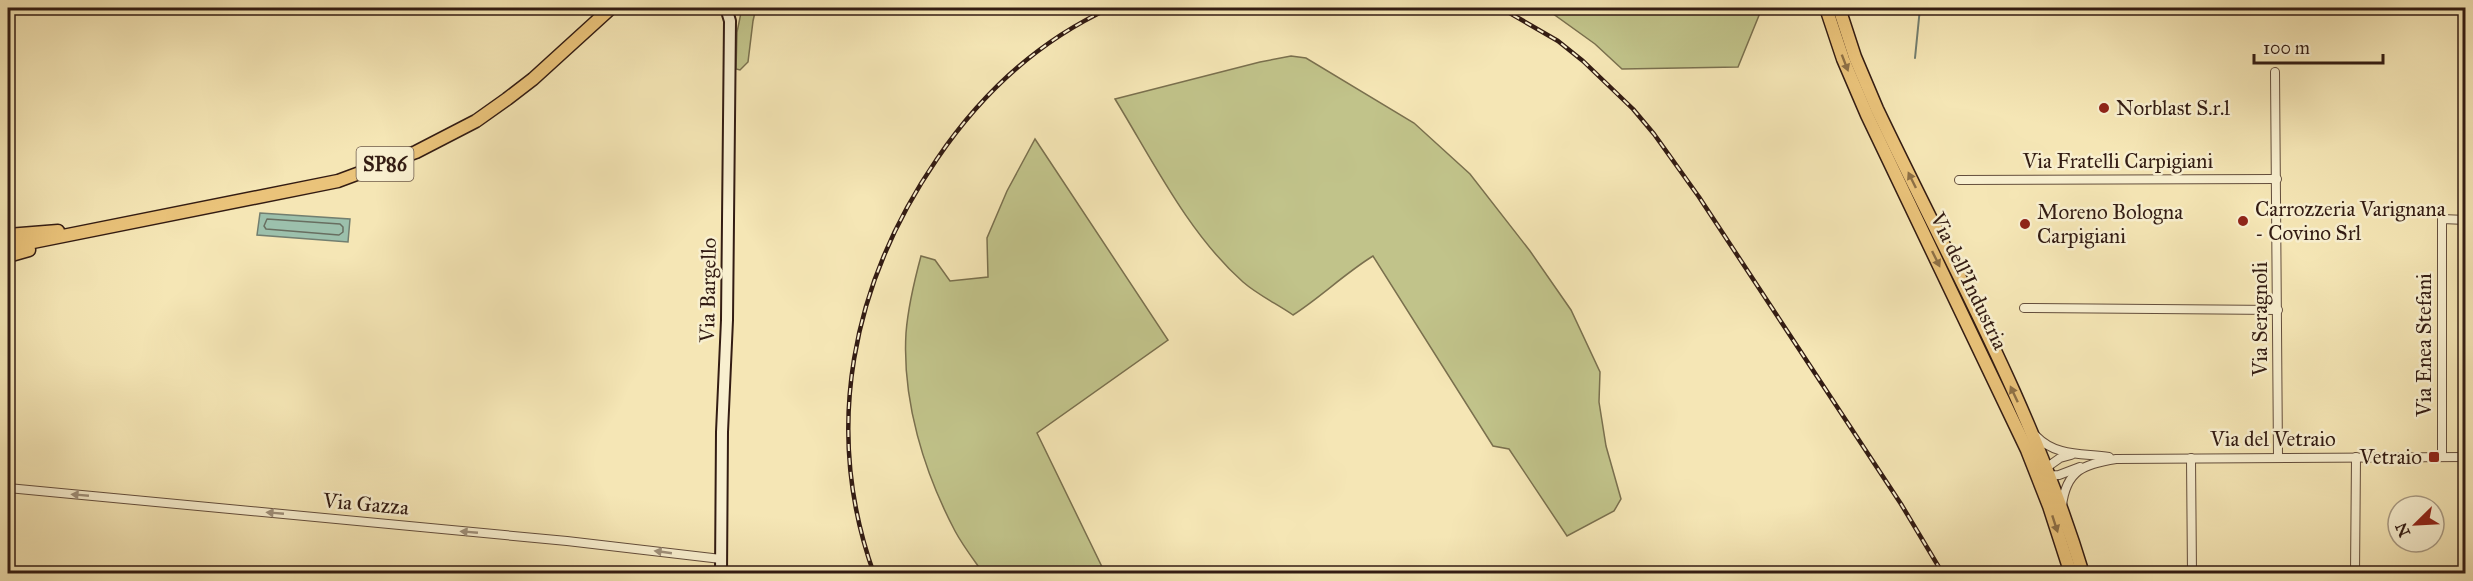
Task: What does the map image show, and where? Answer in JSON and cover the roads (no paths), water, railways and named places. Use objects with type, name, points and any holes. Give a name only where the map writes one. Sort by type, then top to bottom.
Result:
[{"type":"main road","name":"SP86","points":[[8,247],[338,181],[416,152],[476,120],[507,99],[610,8]]},
{"type":"main road","name":"Via Bargello","points":[[721,573],[722,432],[727,320],[730,21],[726,8]]},
{"type":"main road","name":"Via Bargello","points":[[730,21],[736,8]]},
{"type":"main road","name":"Via dell'Industria","points":[[1826,8],[1843,59],[1867,116],[2008,408],[2037,476],[2071,573]]},
{"type":"main road","name":"Via dell'Industria","points":[[1839,8],[1855,57],[1877,109],[2032,431],[2062,508],[2083,573]]},
{"type":"main road","points":[[8,235],[116,226]]},
{"type":"main road","points":[[8,256],[116,226]]},
{"type":"street","name":"Via Seragnoli","points":[[2275,72],[2278,457]]},
{"type":"street","name":"Via Fratelli Carpigiani","points":[[1959,180],[2277,178]]},
{"type":"street","name":"Via Enea Stefani","points":[[2442,457],[2442,219],[2466,220]]},
{"type":"street","points":[[2024,308],[2278,310]]},
{"type":"street","name":"Via del Vetraio","points":[[2032,431],[2049,447],[2073,454],[2116,459],[2466,457]]},
{"type":"street","points":[[2037,476],[2048,471],[2060,458],[2073,454]]},
{"type":"street","points":[[2355,573],[2356,457]]},
{"type":"street","points":[[2191,458],[2192,573]]},
{"type":"street","name":"Via del Vetraio","points":[[2048,471],[2116,459]]},
{"type":"street","points":[[2062,508],[2066,486],[2072,476],[2087,465]]},
{"type":"street","name":"Via Gazza","points":[[8,488],[579,542],[721,559]]},
{"type":"water","points":[[260,213],[350,219],[348,242],[257,235]]},
{"type":"waterway","points":[[1915,58],[1920,8]]},
{"type":"railway","points":[[874,574],[858,520],[850,465],[849,412],[854,359],[866,307],[884,256],[908,206],[937,159],[954,135],[992,91],[1035,53],[1059,36],[1110,8]]},
{"type":"railway","points":[[1501,8],[1558,41],[1583,61],[1633,109],[1654,134],[1699,197],[1901,504],[1943,574]]},
{"type":"place","name":"Norblast S.r.l","points":[[2104,108]]},
{"type":"place","name":"Carrozzeria Varignana - Covino Srl","points":[[2243,221]]},
{"type":"place","name":"Moreno Bologna Carpigiani","points":[[2025,224]]},
{"type":"place","name":"Vetraio","points":[[2434,457]]}]
